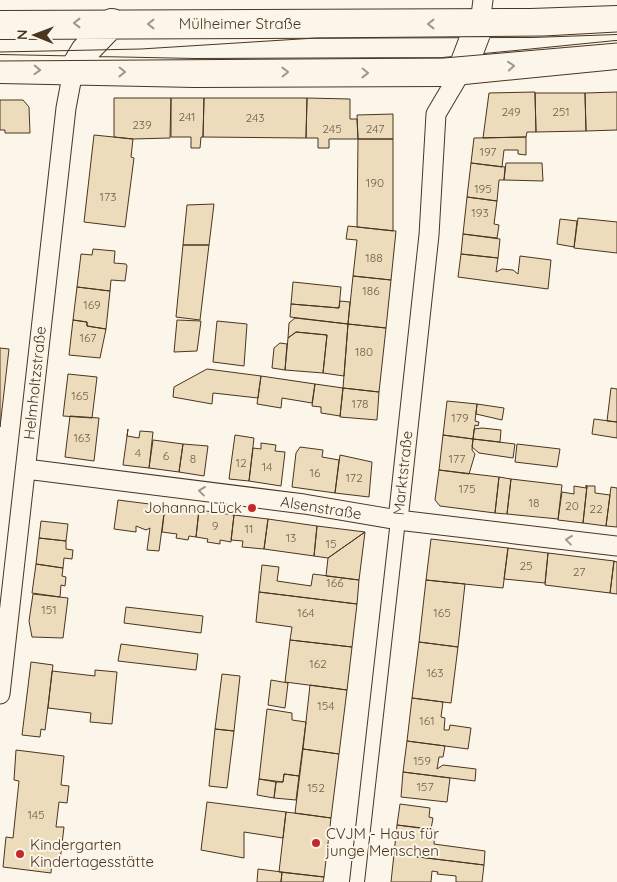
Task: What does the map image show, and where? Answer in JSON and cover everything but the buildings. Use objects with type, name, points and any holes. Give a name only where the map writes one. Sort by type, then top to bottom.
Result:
[{"type":"main road","name":"Mülheimer Straße","points":[[0,24],[112,23],[481,12],[617,20]]},
{"type":"main road","points":[[462,70],[481,12]]},
{"type":"main road","points":[[73,72],[85,51],[112,23]]},
{"type":"main road","points":[[0,69],[73,72],[381,73],[462,70],[617,56]]},
{"type":"street","name":"Marktstraße","points":[[357,882],[429,234],[436,114],[462,70]]},
{"type":"street","name":"Helmholtzstraße","points":[[0,694],[66,108],[73,72]]},
{"type":"street","name":"Alsenstraße","points":[[26,469],[304,504],[398,520],[617,546]]},
{"type":"tram line","points":[[0,52],[141,49],[316,38],[544,36],[617,32]]},
{"type":"tram line","points":[[0,61],[444,58],[617,43]]},
{"type":"place","name":"Johanna Lück","points":[[252,508]]},
{"type":"place","name":"CVJM - Haus für junge Menschen","points":[[316,843]]},
{"type":"place","name":"Kindergarten Kindertagesstätte","points":[[20,854]]}]
